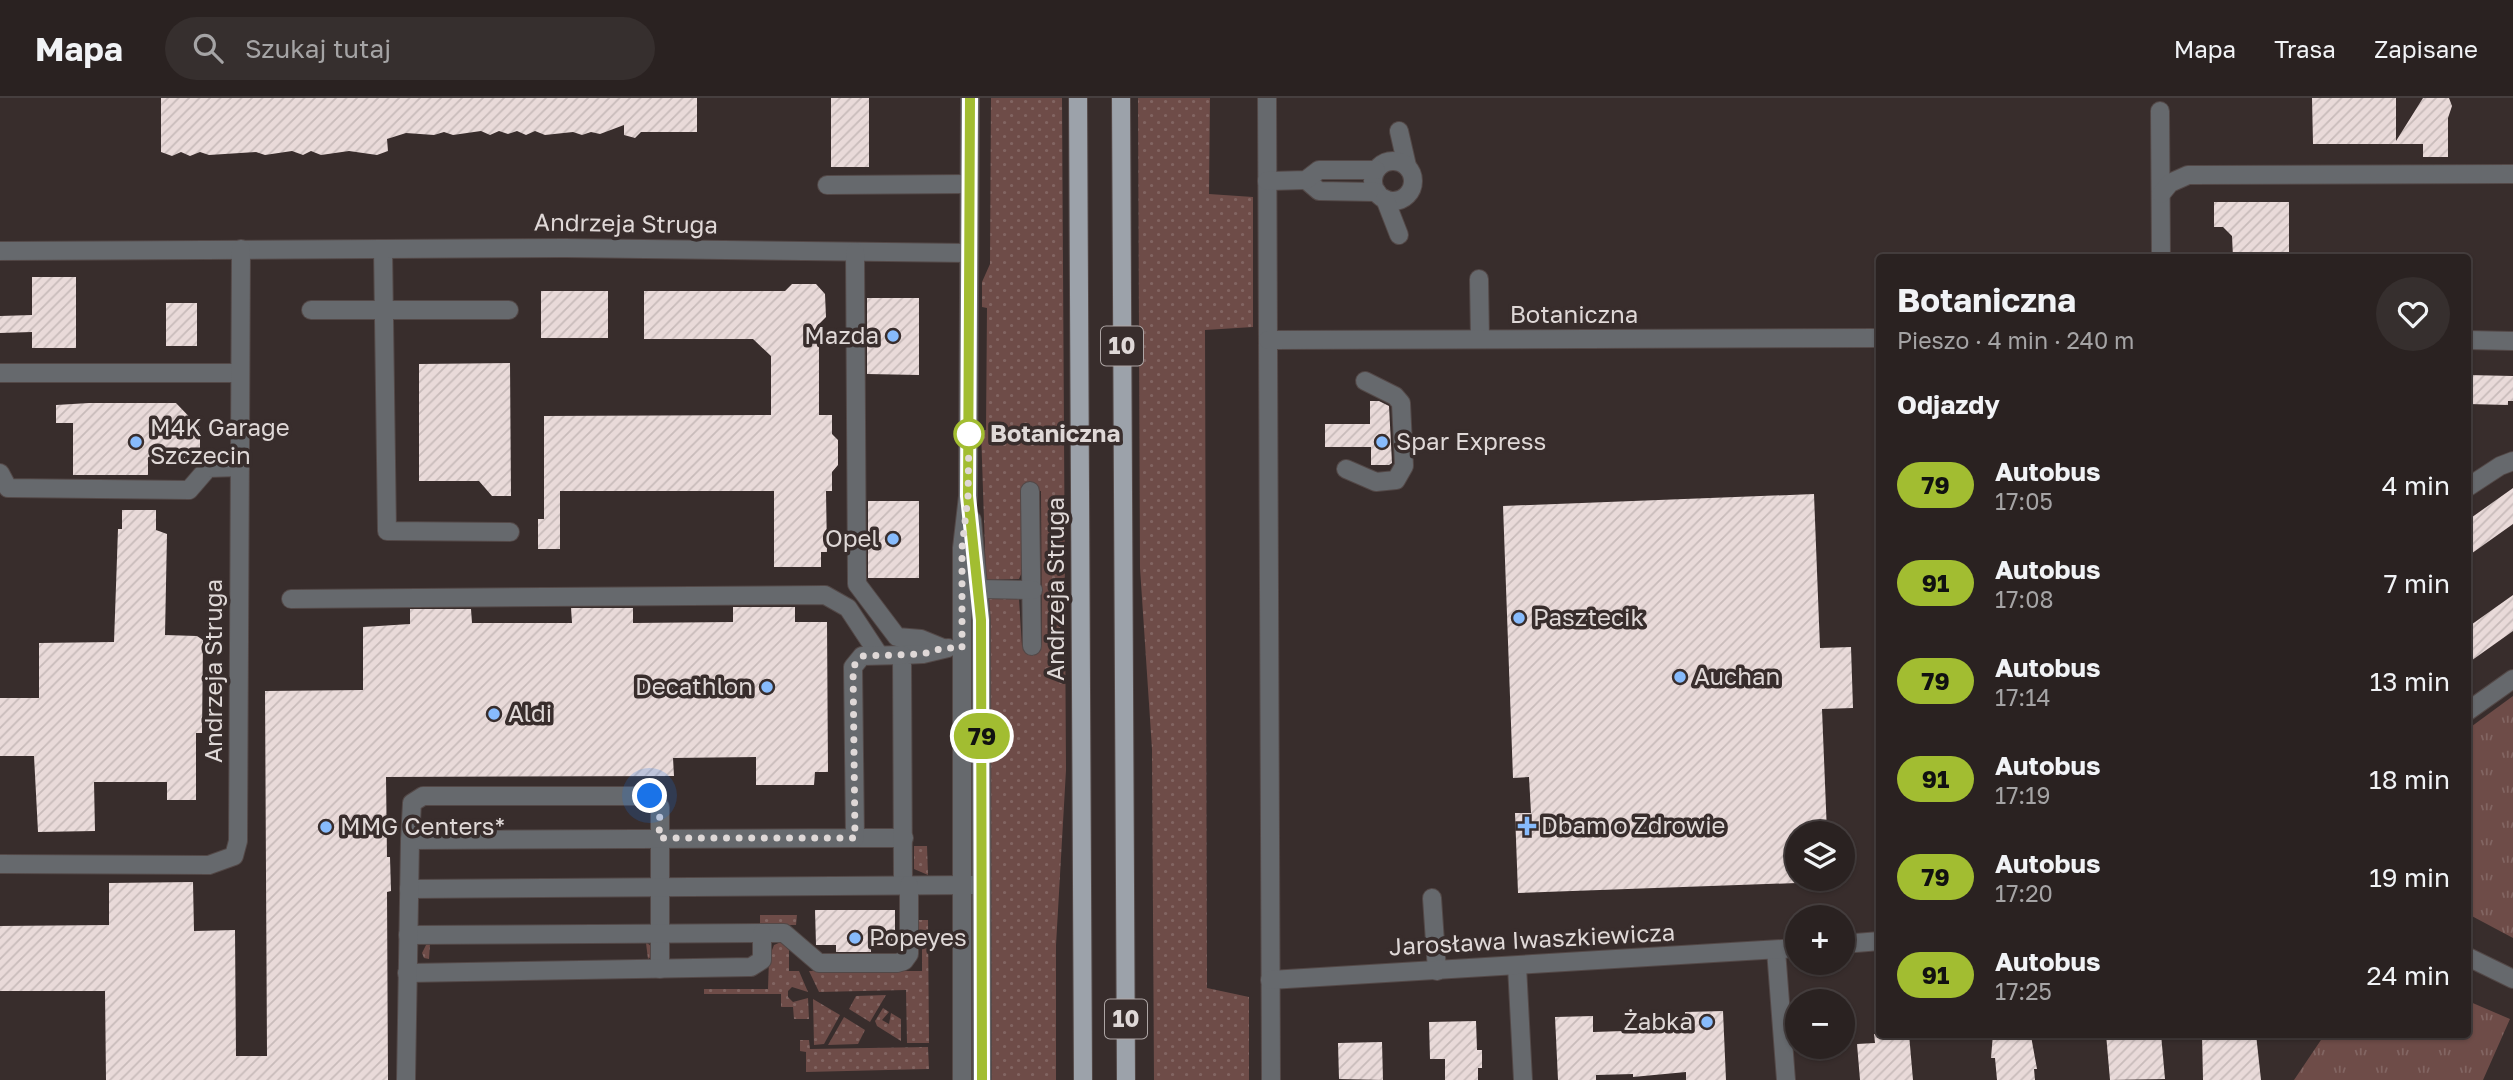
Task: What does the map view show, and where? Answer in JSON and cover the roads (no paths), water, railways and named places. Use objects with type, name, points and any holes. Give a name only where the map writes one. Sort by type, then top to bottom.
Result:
[{"type":"main road","name":"Andrzeja Struga","points":[[1078,98],[1083,1080]]},
{"type":"main road","name":"10","points":[[1121,98],[1126,1080]]},
{"type":"main road","points":[[1125,957],[1134,1080]]},
{"type":"main road","points":[[1077,1080],[1082,996]]},
{"type":"street","points":[[962,1080],[962,548],[968,496],[970,98]]},
{"type":"street","points":[[1267,98],[1270,1080]]},
{"type":"street","points":[[2160,111],[2161,254]]},
{"type":"street","points":[[1399,131],[1407,166],[1413,185],[1405,197],[1399,235],[1373,179],[1399,131]]},
{"type":"street","points":[[1268,181],[1306,180],[1320,170],[1382,165],[1407,166]]},
{"type":"street","points":[[2161,194],[2170,183],[2188,175],[2513,174]]},
{"type":"street","points":[[1306,180],[1319,191],[1381,195],[1395,200],[1405,197]]},
{"type":"street","points":[[827,185],[969,184]]},
{"type":"street","points":[[383,249],[387,531],[510,532]]},
{"type":"street","name":"Andrzeja Struga","points":[[0,251],[383,249],[969,253]]},
{"type":"street","name":"Andrzeja Struga","points":[[0,864],[209,865],[234,856],[238,841],[241,250]]},
{"type":"street","points":[[855,251],[857,584],[897,637],[921,639],[943,648]]},
{"type":"street","points":[[1479,279],[1480,339]]},
{"type":"street","points":[[311,310],[509,310]]},
{"type":"street","name":"Botaniczna","points":[[1268,340],[1876,338]]},
{"type":"street","points":[[2471,340],[2513,341]]},
{"type":"street","points":[[0,373],[240,373]]},
{"type":"street","points":[[1346,469],[1384,482],[1396,480],[1404,466],[1401,403],[1395,396],[1365,381]]},
{"type":"street","points":[[2471,485],[2500,466],[2513,461]]},
{"type":"street","points":[[0,473],[8,488],[189,490],[208,468],[240,467]]},
{"type":"street","points":[[1030,491],[1032,646]]},
{"type":"street","points":[[968,496],[980,589],[982,1080]]},
{"type":"street","points":[[980,589],[1032,590]]},
{"type":"street","points":[[291,599],[825,595],[849,608],[878,655]]},
{"type":"street","points":[[855,838],[853,667],[862,656],[923,654],[943,648],[981,647]]},
{"type":"street","points":[[408,935],[784,933],[819,963],[902,962],[908,954],[902,655]]},
{"type":"street","points":[[2471,709],[2513,679]]},
{"type":"street","points":[[406,1080],[412,803],[423,796],[650,796],[660,807],[660,969]]},
{"type":"street","points":[[410,840],[904,838]]},
{"type":"street","points":[[409,889],[981,885]]},
{"type":"street","points":[[1432,898],[1437,971]]},
{"type":"street","points":[[407,973],[757,966],[762,960],[762,933]]},
{"type":"street","points":[[1855,943],[1876,941]]},
{"type":"street","name":"Jarosława Iwaszkiewicza","points":[[1270,980],[1785,949]]},
{"type":"street","points":[[1776,950],[1786,1080]]},
{"type":"street","points":[[2471,958],[2513,979]]},
{"type":"street","points":[[1517,966],[1523,1080]]},
{"type":"place","name":"Mazda","points":[[893,336]]},
{"type":"place","name":"Botaniczna","points":[[969,434]]},
{"type":"place","name":"M4K Garage Szczecin","points":[[136,442]]},
{"type":"place","name":"Spar Express","points":[[1382,442]]},
{"type":"place","name":"Opel","points":[[893,539]]},
{"type":"place","name":"Pasztecik","points":[[1519,618]]},
{"type":"place","name":"Auchan","points":[[1680,677]]},
{"type":"place","name":"Decathlon","points":[[767,687]]},
{"type":"place","name":"Aldi","points":[[494,714]]},
{"type":"place","name":"Dbam o Zdrowie","points":[[1527,826]]},
{"type":"place","name":"MMG Centers*","points":[[326,827]]},
{"type":"place","name":"Popeyes","points":[[855,938]]},
{"type":"place","name":"Żabka","points":[[1707,1022]]}]
